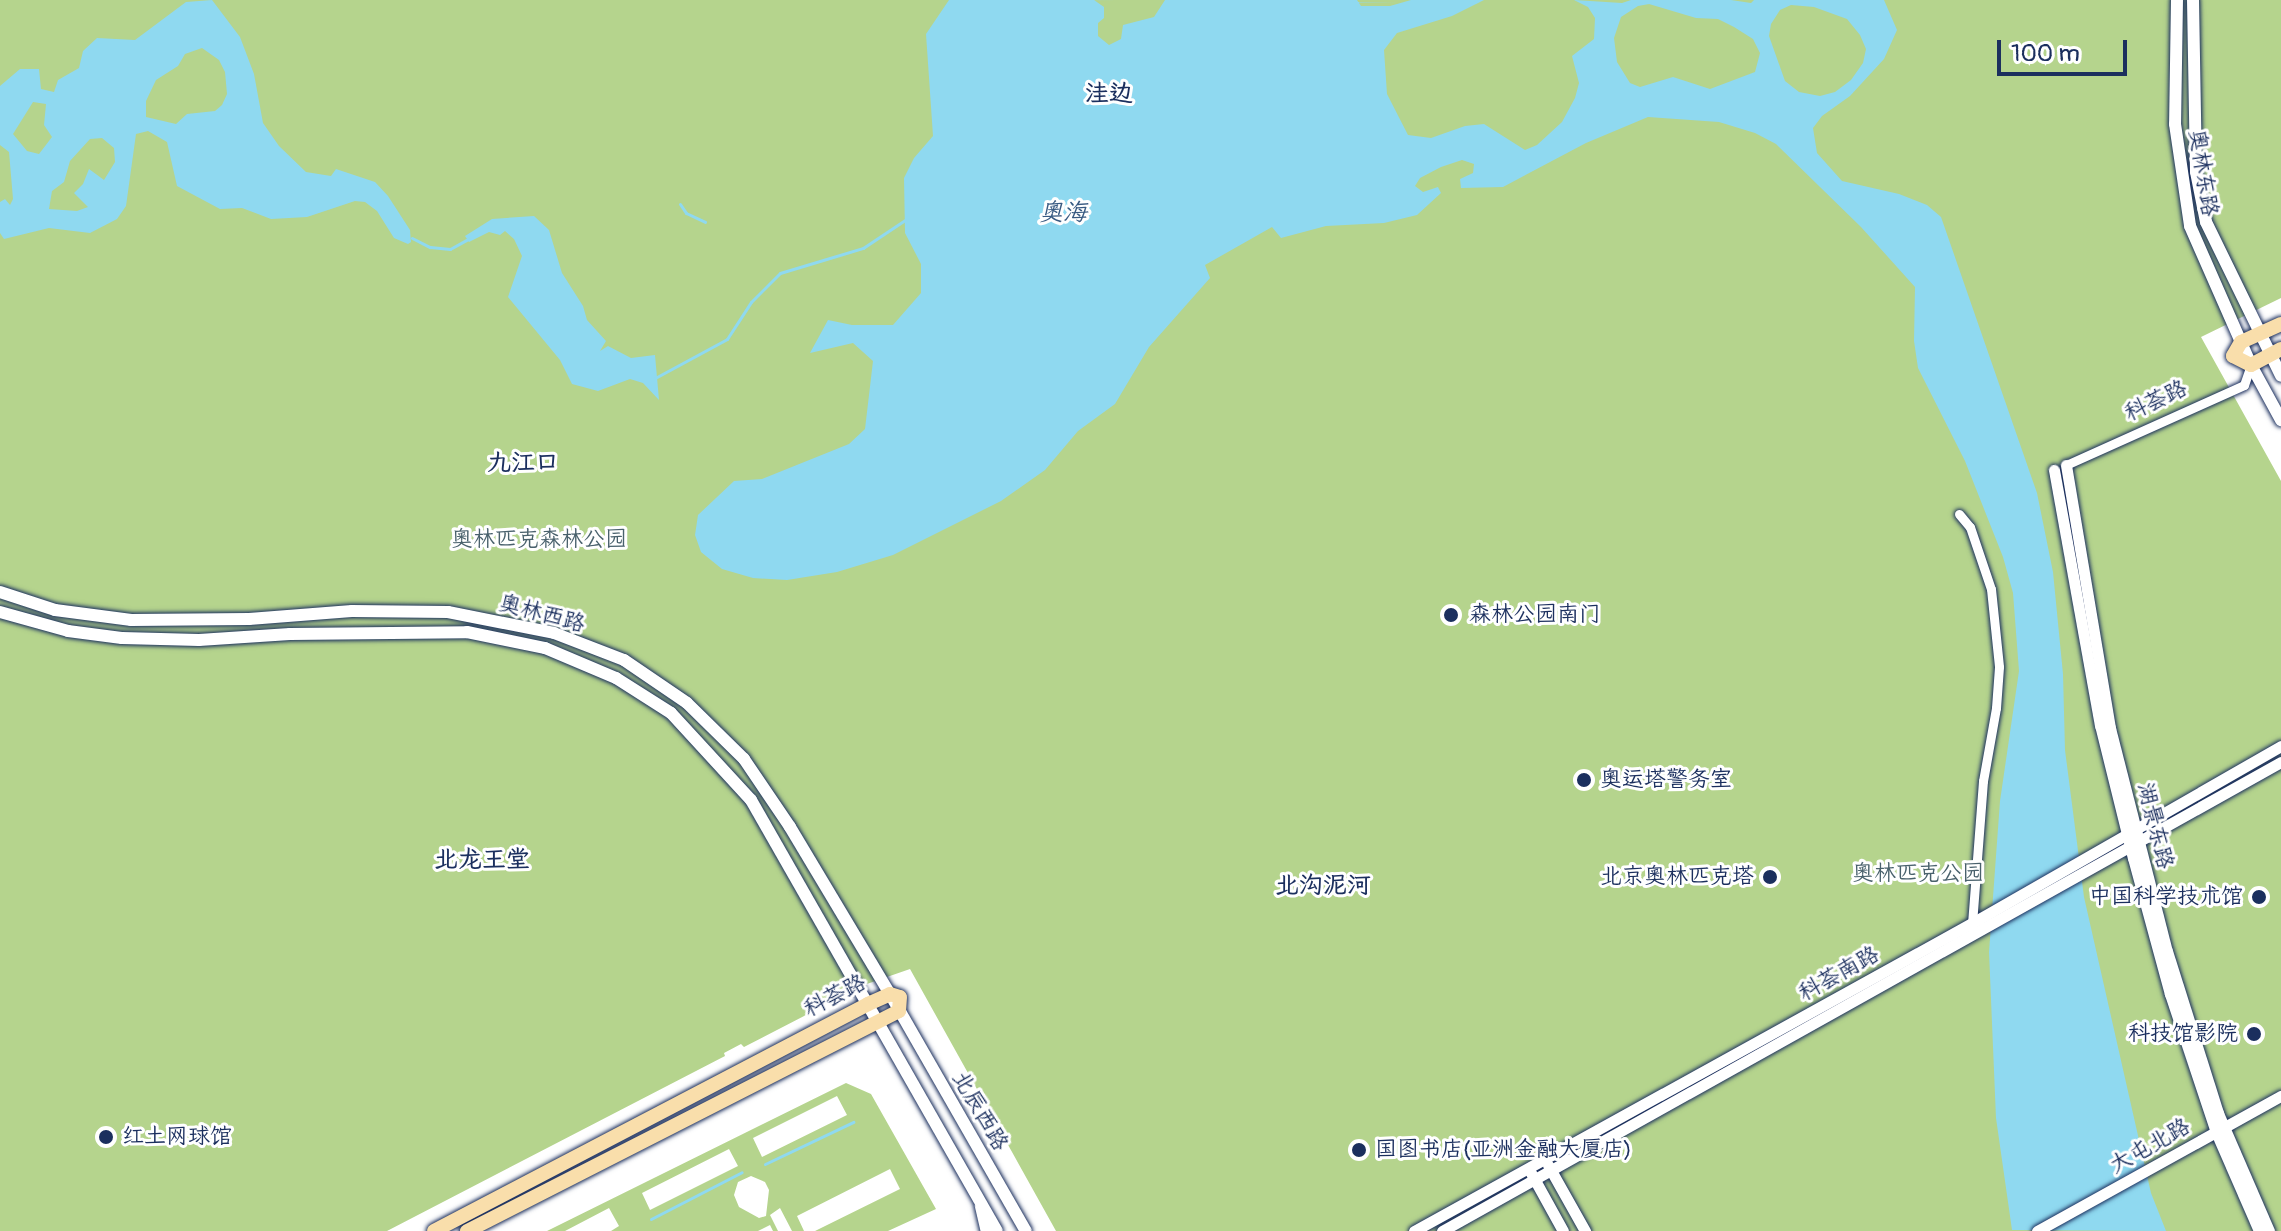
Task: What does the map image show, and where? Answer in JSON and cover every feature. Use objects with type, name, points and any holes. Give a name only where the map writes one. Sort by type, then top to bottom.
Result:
[{"type":"main road","name":"奥林东路","points":[[2177,0],[2175,124],[2190,226],[2241,342]]},
{"type":"main road","name":"奥林东路","points":[[2193,0],[2196,172],[2206,222],[2258,334],[2275,352],[2281,376]]},
{"type":"main road","points":[[2281,324],[2241,342],[2233,356],[2251,365],[2281,420]]},
{"type":"main road","name":"科荟路","points":[[2251,365],[2275,352]]},
{"type":"main road","name":"奥林西路","points":[[0,592],[55,610],[131,620],[249,619],[352,611],[448,612],[554,633],[624,660],[687,703],[744,759],[790,827],[890,994]]},
{"type":"main road","name":"奥林西路","points":[[0,612],[51,627],[122,638],[199,640],[290,634],[467,632],[545,648],[616,678],[671,713],[751,800],[878,1021]]},
{"type":"main road","name":"科荟路","points":[[434,1231],[868,1004],[890,994],[900,997],[899,1011],[467,1231]]},
{"type":"main road","name":"北辰西路","points":[[899,1011],[1026,1231]]},
{"type":"main road","name":"北辰西路","points":[[878,1021],[997,1231]]},
{"type":"street","name":"科荟路","points":[[2066,465],[2244,385],[2251,365]]},
{"type":"street","name":"湖景东路","points":[[2066,465],[2066,504],[2100,725],[2132,837],[2170,994],[2259,1231]]},
{"type":"street","name":"湖景东路","points":[[2054,470],[2066,504]]},
{"type":"street","points":[[1959,514],[1970,527],[1991,589],[1999,667],[1996,708],[1983,781],[1972,923]]},
{"type":"street","name":"科荟南路","points":[[2132,837],[2281,746]]},
{"type":"street","name":"科荟南路","points":[[1442,1231],[1532,1174],[2078,867],[2281,762]]},
{"type":"street","name":"科荟南路","points":[[1548,1165],[1972,923],[1989,919]]},
{"type":"street","name":"大屯北路","points":[[2037,1231],[2281,1096]]},
{"type":"street","name":"湖景东路","points":[[2220,1130],[2269,1231]]},
{"type":"street","points":[[1548,1165],[1585,1231]]},
{"type":"street","name":"科荟南路","points":[[1414,1231],[1532,1174]]},
{"type":"street","points":[[1532,1174],[1563,1231]]},
{"type":"street","points":[[979,1198],[986,1231]]},
{"type":"green space","name":"奥林匹克森林公园","points":[[0,0],[2281,0],[2281,298],[2201,337],[2281,481],[2281,1231],[1056,1231],[910,969],[838,994],[839,998],[744,1047],[741,1044],[724,1053],[725,1056],[387,1231],[0,1231]]},
{"type":"green space","points":[[846,1083],[871,1094],[936,1209],[888,1231],[815,1231],[900,1189],[890,1169],[797,1216],[804,1231],[792,1231],[780,1208],[770,1215],[778,1231],[773,1231],[770,1225],[758,1231],[611,1231],[619,1226],[609,1208],[565,1231],[547,1231]],"holes":[[[837,1096],[847,1115],[762,1157],[753,1138]],[[729,1149],[738,1166],[650,1210],[642,1193]],[[751,1176],[765,1182],[769,1190],[766,1216],[759,1218],[739,1207],[734,1195],[738,1182]]]},
{"type":"water","points":[[212,0],[240,37],[254,74],[263,123],[279,146],[306,172],[331,176],[336,169],[375,182],[410,230],[411,242],[408,244],[394,238],[377,211],[365,202],[355,201],[307,217],[271,219],[242,208],[220,209],[177,186],[167,142],[148,131],[136,134],[126,206],[117,219],[90,233],[49,228],[4,239],[0,233],[0,202],[5,199],[10,205],[13,199],[9,152],[0,145],[0,86],[20,69],[39,69],[41,89],[54,92],[58,80],[79,68],[83,51],[97,38],[135,40],[186,2]],"holes":[[[202,48],[219,60],[225,72],[227,94],[222,105],[215,111],[187,114],[176,124],[146,117],[146,101],[156,80],[178,66],[185,54]],[[33,102],[46,104],[44,125],[52,137],[39,154],[27,151],[13,134]],[[102,138],[114,148],[115,162],[104,180],[89,169],[83,184],[74,193],[88,207],[77,211],[49,209],[52,191],[64,182],[70,161],[90,139]]]},
{"type":"water","name":"奥海","points":[[949,0],[1094,0],[1104,7],[1104,18],[1098,23],[1098,36],[1109,45],[1121,39],[1123,25],[1154,17],[1165,0],[1357,0],[1361,6],[1390,6],[1411,0],[1484,0],[1452,16],[1397,33],[1384,50],[1387,94],[1408,135],[1431,138],[1465,126],[1484,124],[1525,150],[1537,145],[1562,122],[1575,98],[1579,83],[1572,56],[1594,39],[1595,18],[1588,7],[1574,0],[1622,3],[1631,0],[1731,0],[1751,3],[1754,0],[1884,0],[1897,30],[1884,59],[1850,96],[1822,116],[1813,128],[1817,153],[1842,181],[1899,194],[1927,205],[1941,217],[2037,493],[2053,572],[2063,674],[2065,750],[2084,897],[2151,1193],[2166,1231],[2012,1230],[1996,1118],[1989,952],[2000,801],[2019,671],[2013,593],[2003,557],[1965,461],[1918,368],[1914,341],[1915,287],[1861,227],[1776,144],[1755,133],[1719,122],[1648,117],[1586,143],[1503,187],[1461,188],[1460,179],[1473,173],[1474,164],[1462,160],[1441,167],[1420,178],[1415,186],[1423,192],[1438,187],[1441,193],[1417,215],[1384,223],[1326,226],[1281,238],[1272,227],[1205,265],[1210,278],[1149,347],[1115,404],[1078,431],[1045,470],[1001,501],[893,555],[837,572],[787,580],[753,578],[722,569],[701,552],[695,535],[698,515],[734,481],[762,479],[849,444],[865,429],[873,361],[853,343],[810,353],[828,320],[852,325],[893,325],[921,293],[921,264],[905,233],[904,178],[914,158],[933,136],[926,34]],"holes":[[[1649,4],[1696,18],[1718,19],[1753,39],[1760,53],[1755,72],[1710,89],[1673,77],[1640,87],[1630,83],[1617,62],[1614,38],[1621,17],[1638,6]],[[1791,5],[1814,7],[1847,19],[1860,35],[1866,49],[1863,63],[1851,80],[1835,92],[1820,96],[1799,92],[1785,81],[1769,36],[1771,24],[1780,10]]]},
{"type":"water","points":[[534,216],[549,230],[562,273],[583,306],[587,320],[606,341],[600,351],[608,346],[631,358],[655,355],[659,400],[643,383],[630,379],[598,391],[572,384],[560,360],[508,297],[522,256],[514,239],[505,231],[500,235],[489,232],[469,242],[465,236],[492,219]]},
{"type":"waterway","points":[[680,204],[686,213],[705,222]]},
{"type":"waterway","points":[[655,378],[727,339],[751,302],[780,273],[863,248],[905,220]]},
{"type":"waterway","points":[[412,238],[430,247],[450,249],[468,239]]},
{"type":"waterway","points":[[765,1164],[853,1122]]},
{"type":"waterway","points":[[651,1219],[742,1172]]},
{"type":"place","name":"森林公园南门","points":[[1451,615]]},
{"type":"place","name":"奥运塔警务室","points":[[1584,780]]},
{"type":"place","name":"北京奥林匹克塔","points":[[1770,877]]},
{"type":"place","name":"中国科学技术馆","points":[[2259,897]]},
{"type":"place","name":"科技馆影院","points":[[2254,1034]]},
{"type":"place","name":"红土网球馆","points":[[106,1137]]},
{"type":"place","name":"国图书店(亚洲金融大厦店)","points":[[1359,1150]]},
{"type":"district","name":"洼边","points":[[1109,94]]},
{"type":"district","name":"九江口","points":[[523,463]]},
{"type":"district","name":"北龙王堂","points":[[482,860]]},
{"type":"district","name":"北沟泥河","points":[[1323,886]]},
{"type":"park label","name":"奥林匹克公园","points":[[1918,874]]}]
